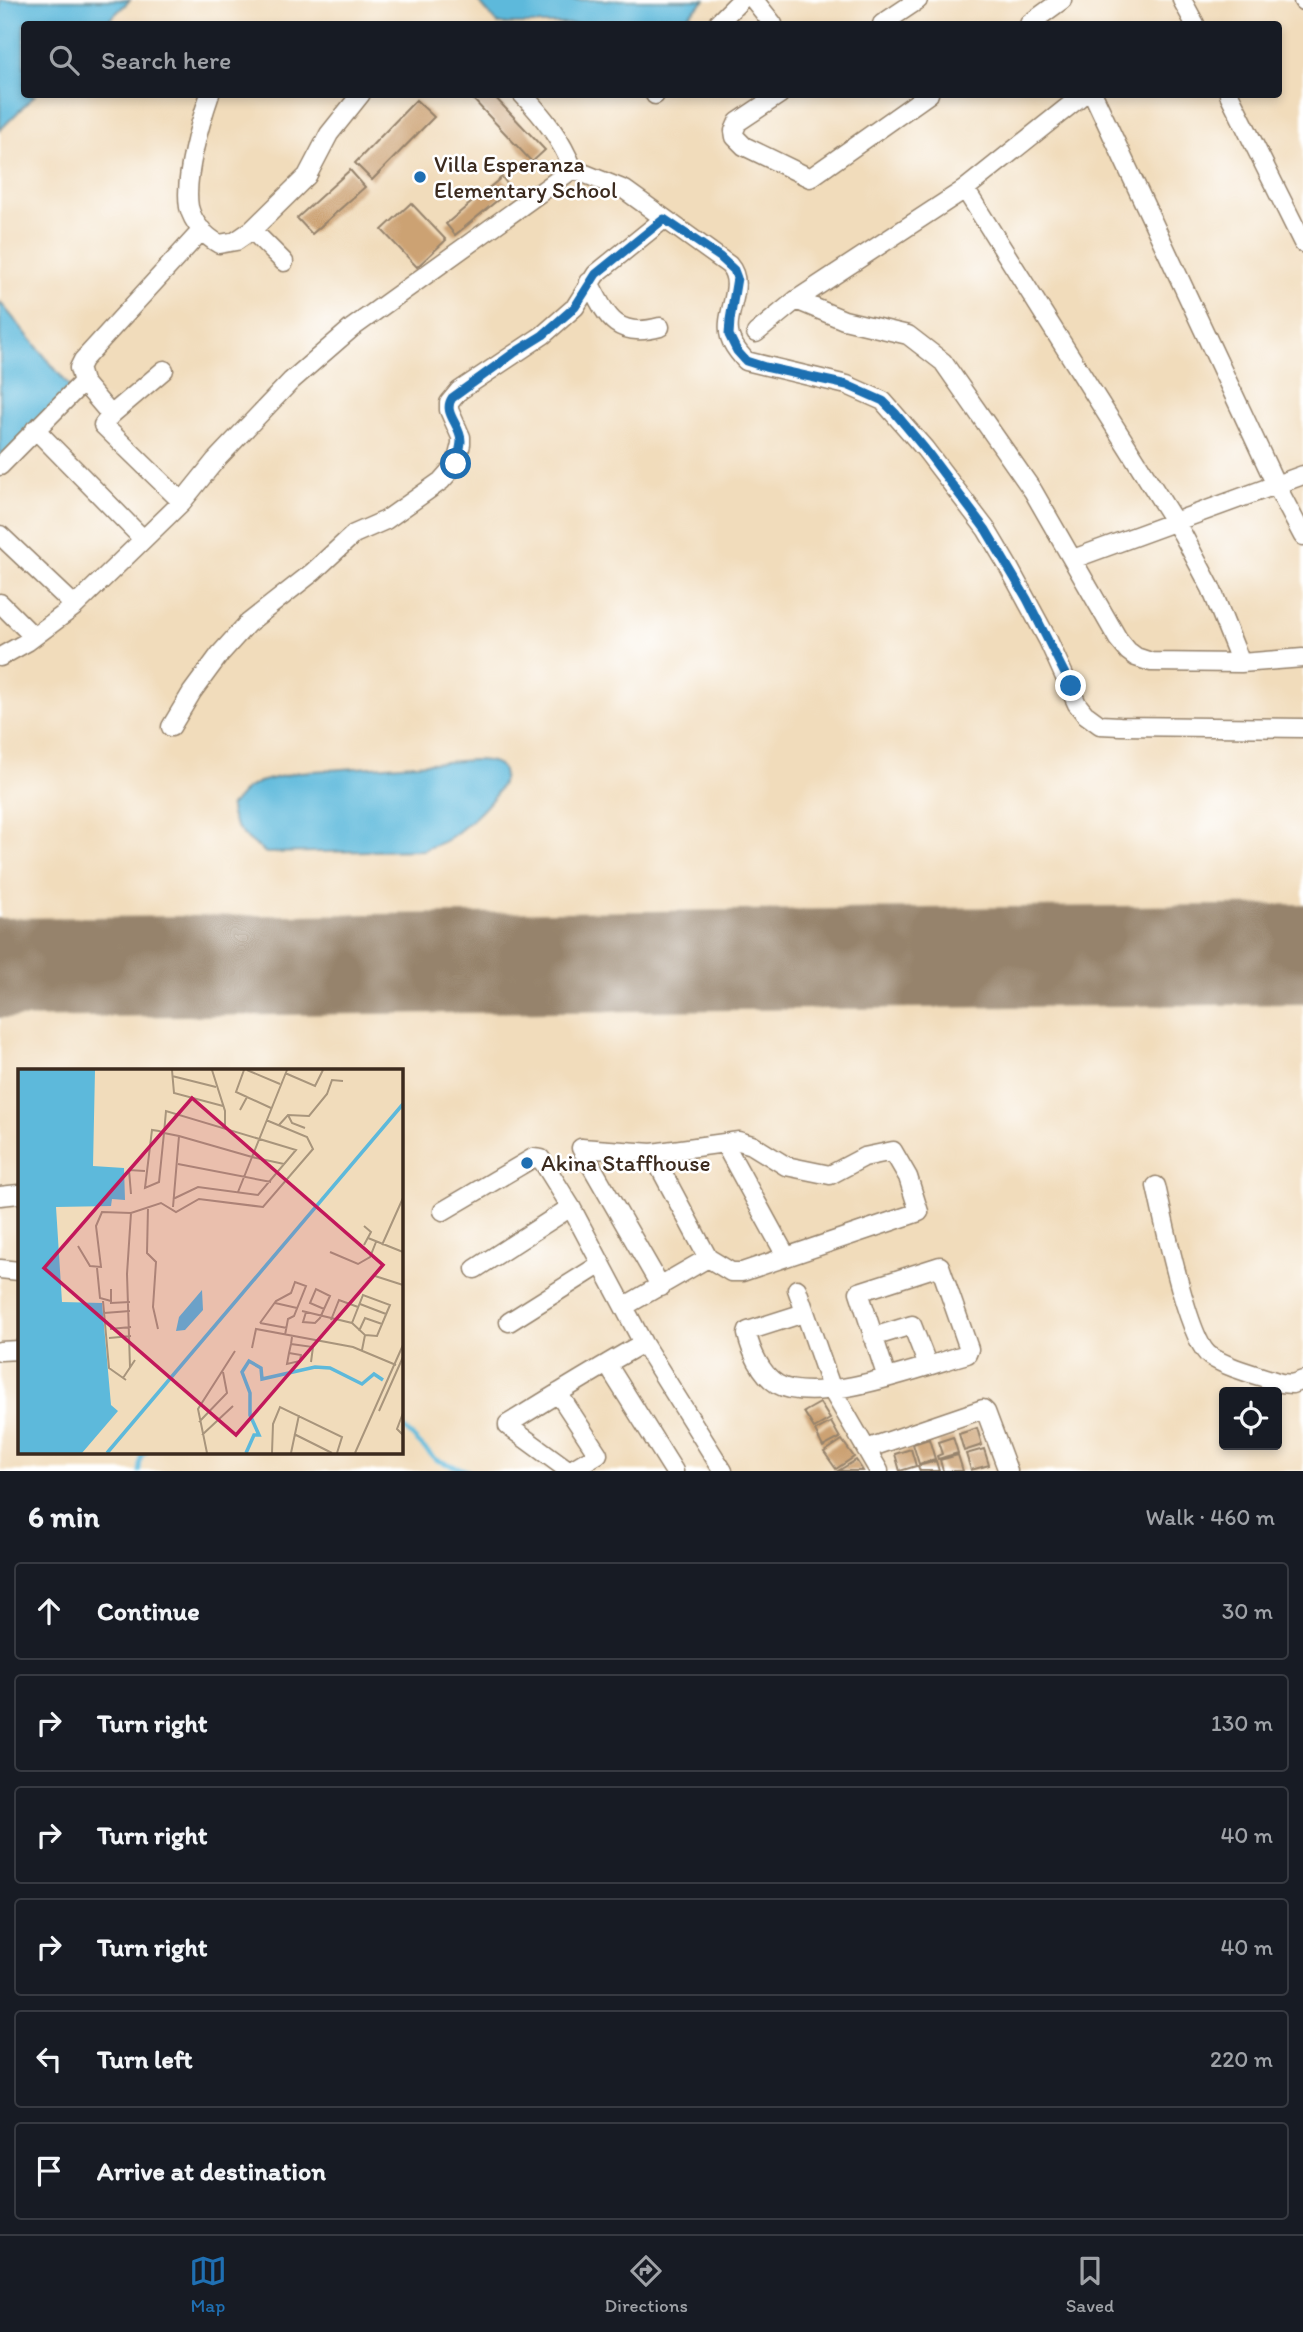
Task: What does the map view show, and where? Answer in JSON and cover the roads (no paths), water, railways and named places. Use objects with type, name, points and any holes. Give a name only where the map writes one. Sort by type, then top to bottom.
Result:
[{"type":"street","points":[[720,21],[741,0]]},
{"type":"street","points":[[754,0],[771,21]]},
{"type":"street","points":[[886,21],[918,0]]},
{"type":"street","points":[[1182,0],[1193,21]]},
{"type":"street","points":[[1033,21],[1052,9]]},
{"type":"street","points":[[209,98],[194,153],[188,191],[190,208],[202,230],[219,244],[236,242],[253,230],[307,176],[329,134],[359,98]]},
{"type":"street","points":[[526,98],[563,144],[573,169],[625,190],[720,257],[734,270],[737,278],[729,335],[746,361],[847,385],[883,401],[925,449],[986,530],[1054,652],[1077,704],[1092,720],[1100,725],[1120,726],[1303,727]]},
{"type":"street","points":[[774,98],[738,122],[734,131],[735,137],[744,146],[810,178],[923,98]]},
{"type":"street","points":[[756,333],[796,300],[965,189],[1079,98]]},
{"type":"street","points":[[1095,98],[1276,485],[1303,536]]},
{"type":"street","points":[[1231,98],[1303,243]]},
{"type":"street","points":[[0,657],[34,637],[75,606],[182,502],[215,461],[291,381],[352,328],[573,169]]},
{"type":"street","points":[[965,189],[1173,521],[1211,588],[1241,663]]},
{"type":"street","points":[[170,727],[220,654],[247,624],[292,589],[354,534],[386,520],[441,481],[456,464],[461,437],[449,410],[452,398],[543,335],[575,307],[596,274],[664,219]]},
{"type":"street","points":[[111,415],[83,382],[79,368],[83,360],[202,230]]},
{"type":"street","points":[[253,230],[284,262]]},
{"type":"street","points":[[589,282],[600,303],[620,327],[638,330],[660,327]]},
{"type":"street","points":[[796,300],[844,320],[908,335],[943,362],[1033,491],[1118,639],[1136,657],[1151,662],[1241,663],[1303,658]]},
{"type":"street","points":[[164,370],[103,425],[182,502]]},
{"type":"street","points":[[0,466],[83,382]]},
{"type":"street","points":[[35,429],[143,539]]},
{"type":"street","points":[[1073,559],[1303,475]]},
{"type":"street","points":[[0,535],[75,606]]},
{"type":"street","points":[[0,603],[34,637]]},
{"type":"street","points":[[652,1153],[708,1258],[731,1272],[751,1269],[919,1212],[903,1166],[893,1151],[864,1157],[830,1175],[786,1166],[745,1142],[652,1153],[582,1148],[661,1287]]},
{"type":"street","points":[[724,1143],[786,1256]]},
{"type":"street","points":[[443,1211],[536,1157],[541,1159],[571,1207],[643,1343],[723,1471]]},
{"type":"street","points":[[1156,1186],[1187,1309],[1196,1336],[1205,1352],[1218,1360],[1281,1383],[1292,1384],[1303,1380]]},
{"type":"street","points":[[0,1196],[18,1194]]},
{"type":"street","points":[[475,1269],[571,1207]]},
{"type":"street","points":[[625,1306],[708,1258]]},
{"type":"street","points":[[509,1322],[601,1264]]},
{"type":"street","points":[[804,1313],[748,1331],[749,1345],[764,1371],[776,1384],[791,1388],[832,1390],[887,1378],[969,1352],[940,1266],[860,1290],[887,1378]]},
{"type":"street","points":[[0,1269],[18,1271]]},
{"type":"street","points":[[797,1289],[832,1390],[878,1471]]},
{"type":"street","points":[[873,1337],[912,1325],[928,1366]]},
{"type":"street","points":[[558,1393],[598,1454],[571,1470],[508,1426],[558,1393],[643,1343]]},
{"type":"street","points":[[0,1351],[18,1350]]},
{"type":"street","points":[[607,1364],[674,1471]]},
{"type":"street","points":[[866,1449],[983,1409],[1007,1468],[987,1471]]},
{"type":"water","points":[[0,0],[130,0],[108,21],[21,21],[21,98],[32,98],[0,130]]},
{"type":"water","points":[[477,0],[705,0],[682,21],[495,21]]},
{"type":"water","points":[[0,302],[70,387],[0,460]]},
{"type":"water","points":[[474,760],[494,763],[503,770],[503,781],[496,794],[459,831],[445,841],[423,850],[266,853],[237,828],[231,815],[230,807],[246,789],[259,782],[299,772]]},
{"type":"waterway","points":[[402,1426],[436,1460],[468,1471]]},
{"type":"waterway","points":[[139,1471],[144,1454]]},
{"type":"place","name":"Villa Esperanza Elementary School","points":[[420,177]]},
{"type":"place","name":"Akina Staffhouse","points":[[527,1163]]}]
